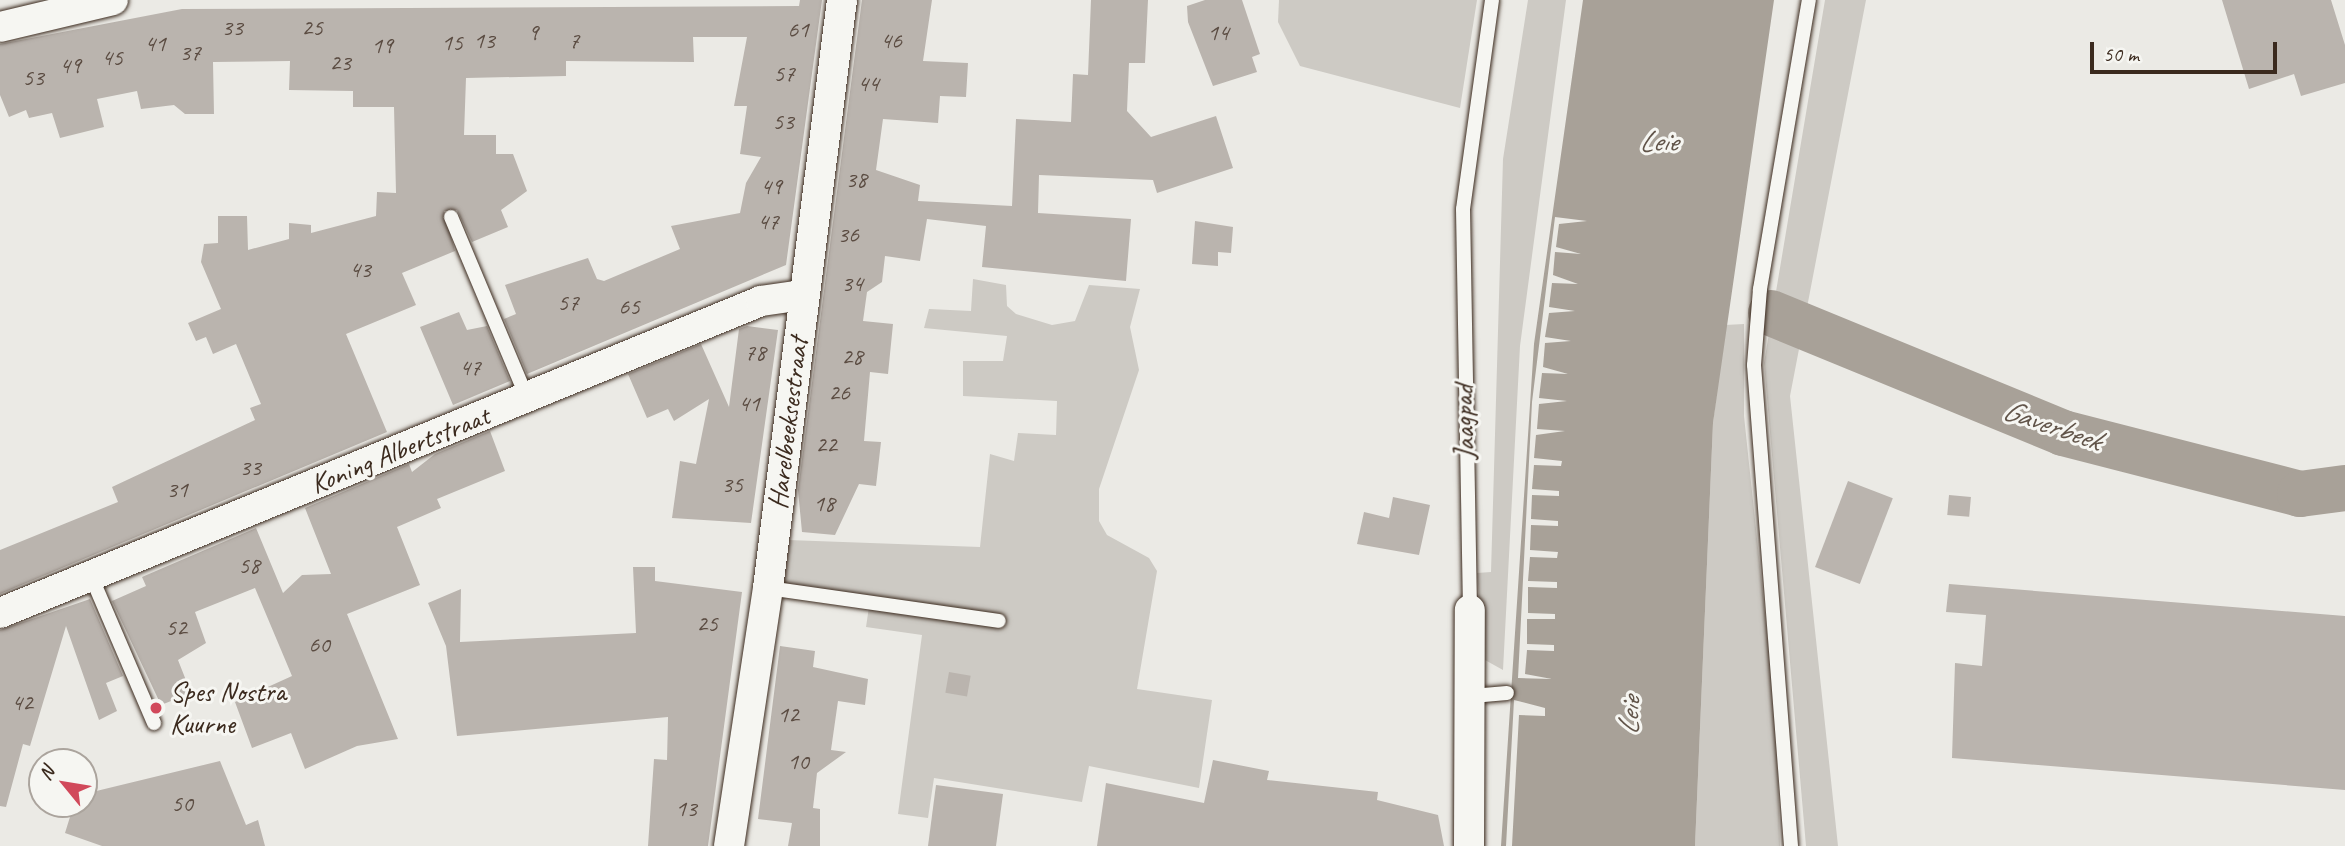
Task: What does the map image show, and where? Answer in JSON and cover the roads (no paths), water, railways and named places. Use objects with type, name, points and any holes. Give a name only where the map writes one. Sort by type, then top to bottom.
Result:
[{"type":"street","points":[[0,27],[113,0]]},
{"type":"street","name":"Harelbeeksestraat","points":[[729,846],[768,588],[842,0]]},
{"type":"street","name":"Koning Albertstraat","points":[[0,613],[761,302],[803,295]]},
{"type":"street","name":"Jaagpad","points":[[1469,846],[1472,696],[1470,610]]},
{"type":"lane","name":"Jaagpad","points":[[1470,610],[1463,209],[1492,0]]},
{"type":"lane","points":[[1791,846],[1754,365],[1760,289],[1809,0]]},
{"type":"lane","points":[[450,218],[527,398]]},
{"type":"lane","points":[[91,576],[154,723]]},
{"type":"lane","points":[[768,588],[999,621]]},
{"type":"lane","points":[[1472,696],[1507,693]]},
{"type":"water","name":"Leie","points":[[1583,0],[1774,0],[1713,423],[1695,846],[1501,846],[1534,344]]},
{"type":"waterway","name":"Gaverbeek","points":[[1771,313],[2063,433],[2300,494],[2345,488]]},
{"type":"place","name":"Spes Nostra Kuurne","points":[[156,708]]}]
